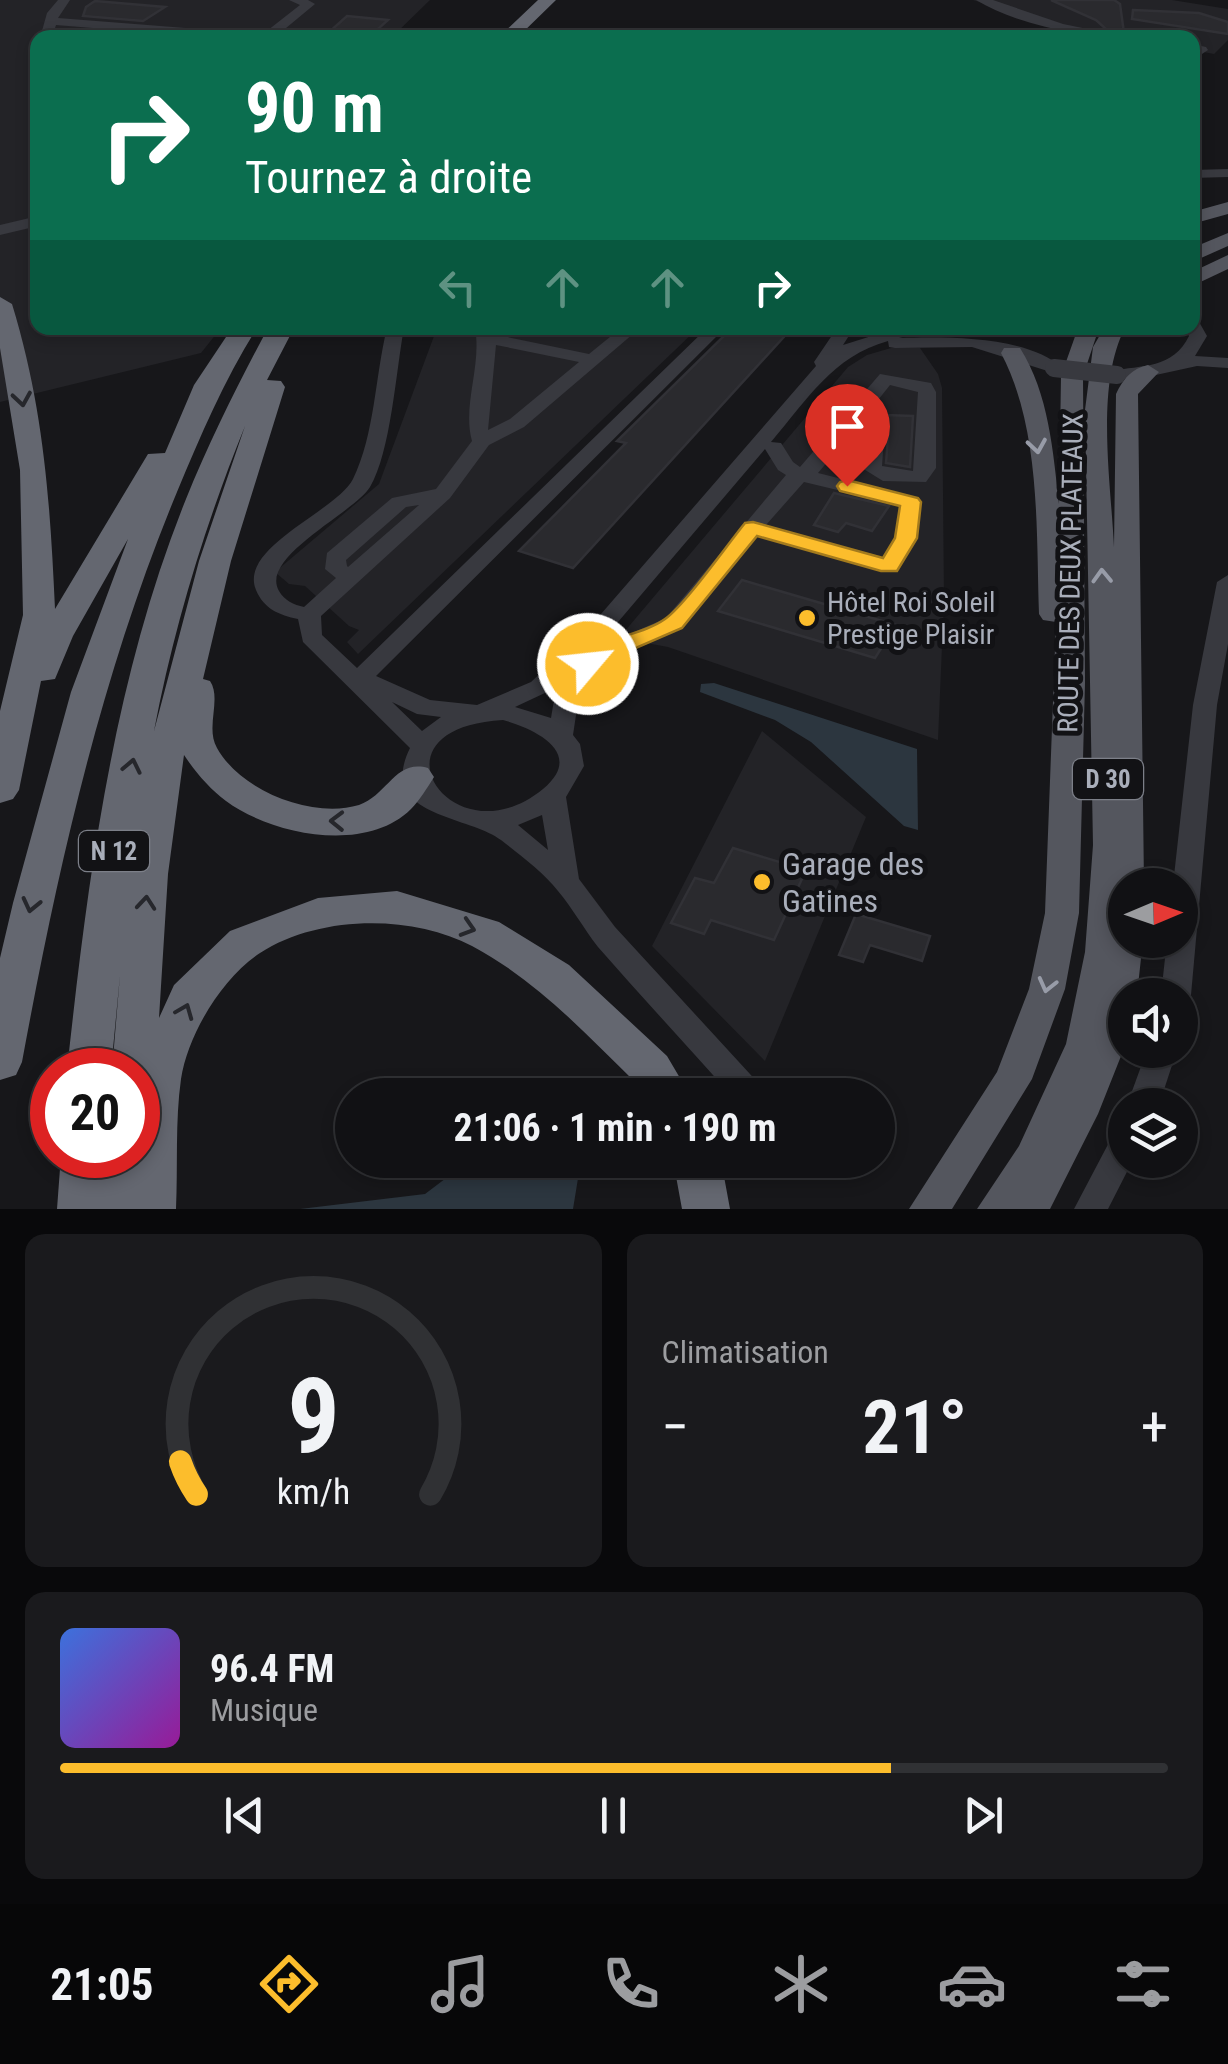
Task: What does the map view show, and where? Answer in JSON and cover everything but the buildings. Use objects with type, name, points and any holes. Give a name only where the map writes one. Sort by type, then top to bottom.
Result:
[{"type":"highway","points":[[515,30],[548,0]]},
{"type":"highway","points":[[539,30],[571,0]]},
{"type":"highway","points":[[0,304],[14,352],[34,470],[39,615],[4,774]]},
{"type":"highway","name":"N 12","points":[[0,1062],[30,907],[104,643],[160,494],[219,366],[239,335]]},
{"type":"highway","name":"N 12","points":[[91,1048],[108,879],[159,635],[204,494],[278,335]]},
{"type":"highway","points":[[136,1048],[148,874],[164,764],[215,561],[280,364],[294,335]]},
{"type":"highway","points":[[4,774],[56,636],[139,490],[219,366]]},
{"type":"highway","points":[[215,561],[193,712],[198,748],[213,770],[244,794],[289,817],[338,822],[380,814],[406,796],[419,761]]},
{"type":"highway","points":[[152,1209],[160,1077],[189,997],[245,942],[318,913],[397,906],[484,933],[554,978],[657,1078]]},
{"type":"highway","points":[[81,1209],[83,1178]]},
{"type":"highway","points":[[129,1209],[130,1178]]},
{"type":"highway","points":[[700,1178],[706,1209]]},
{"type":"main road","points":[[1200,216],[1228,208]]},
{"type":"main road","points":[[1200,236],[1228,226]]},
{"type":"main road","points":[[1200,252],[1228,239]]},
{"type":"main road","points":[[1200,276],[1228,262]]},
{"type":"main road","name":"ROUTE DES DEUX PLATEAUX","points":[[928,1209],[1013,1079],[1048,990],[1063,889],[1070,683],[1072,376],[1086,335]]},
{"type":"main road","name":"ROUTE DES DEUX PLATEAUX","points":[[997,1209],[1033,1158],[1085,1044],[1104,952],[1109,845],[1097,410],[1104,347],[1110,335]]},
{"type":"main road","points":[[1007,350],[1027,384],[1045,496],[1054,617],[1052,834],[1063,889]]},
{"type":"main road","points":[[1127,868],[1127,394],[1133,382],[1160,369]]},
{"type":"main road","points":[[1028,1209],[1059,1156],[1105,1052],[1123,958]]},
{"type":"street","points":[[48,30],[64,0]]},
{"type":"street","points":[[276,30],[309,4],[295,0]]},
{"type":"street","points":[[982,0],[1079,30]]},
{"type":"street","points":[[51,21],[172,30]]},
{"type":"street","points":[[1200,174],[1228,173]]},
{"type":"street","points":[[0,230],[30,223]]},
{"type":"street","points":[[1200,332],[1228,349]]},
{"type":"street","points":[[393,335],[362,484],[278,553],[262,582],[281,609],[309,614],[352,579],[336,569],[335,558],[399,502],[443,494],[482,441],[518,423],[623,335]]},
{"type":"street","points":[[482,441],[477,432],[487,386],[485,335]]},
{"type":"street","points":[[493,335],[592,360]]},
{"type":"street","points":[[355,677],[709,335]]},
{"type":"street","points":[[803,394],[841,335]]},
{"type":"street","points":[[419,761],[457,719],[539,687],[571,658],[832,359],[886,335]]},
{"type":"street","points":[[989,335],[1007,350]]},
{"type":"street","points":[[1160,369],[1192,352],[1194,335]]},
{"type":"street","points":[[561,735],[567,694],[588,664],[830,377],[869,350],[924,340],[1007,350],[1054,368],[1117,375],[1197,361],[1228,364]]},
{"type":"street","points":[[588,664],[608,650],[674,624],[798,474],[815,466],[847,426],[886,378],[924,387],[927,392],[926,468],[919,478],[884,475],[872,468],[874,436],[847,426]]},
{"type":"street","points":[[753,528],[889,566],[906,538],[911,502],[798,474],[785,466],[774,447]]},
{"type":"street","points":[[1178,978],[1204,705],[1228,582]]},
{"type":"street","points":[[309,614],[311,637],[355,677],[419,761],[422,792],[436,804],[507,830],[566,881],[605,935],[735,1078]]},
{"type":"street","points":[[355,677],[426,708],[526,715],[561,735],[570,750],[572,766],[566,783],[553,798],[532,811],[506,818],[477,819]]},
{"type":"street","points":[[553,798],[566,881]]},
{"type":"street","points":[[1092,1209],[1108,1177]]},
{"type":"shaded area","points":[[0,0],[430,0],[399,30],[30,30],[30,335],[215,335],[201,353],[0,402]]},
{"type":"shaded area","points":[[973,0],[1172,0],[1228,9],[1228,40],[1214,54],[1200,51],[1200,30],[1058,28]]},
{"type":"shaded area","points":[[434,335],[691,335],[358,654],[347,642],[359,630],[349,626],[305,586],[289,584],[275,572],[379,484]]},
{"type":"shaded area","points":[[891,348],[920,348],[938,374],[942,388],[944,599],[938,740],[668,647],[619,638],[848,367],[867,355]]},
{"type":"shaded area","points":[[714,683],[917,749],[918,830],[904,826],[811,742],[775,720],[700,692],[701,684]]},
{"type":"shaded area","name":"Garage des Gatines","points":[[762,731],[866,817],[765,1061],[652,946]]},
{"type":"shaded area","points":[[446,1178],[578,1178],[573,1209],[300,1209],[425,1194]]},
{"type":"place","name":"Hôtel Roi Soleil Prestige Plaisir","points":[[807,618]]},
{"type":"place","name":"Garage des Gatines","points":[[762,882]]},
{"type":"route","points":[[588,664],[608,650],[674,624],[753,528],[889,566],[906,538],[911,502],[847,486]]}]
